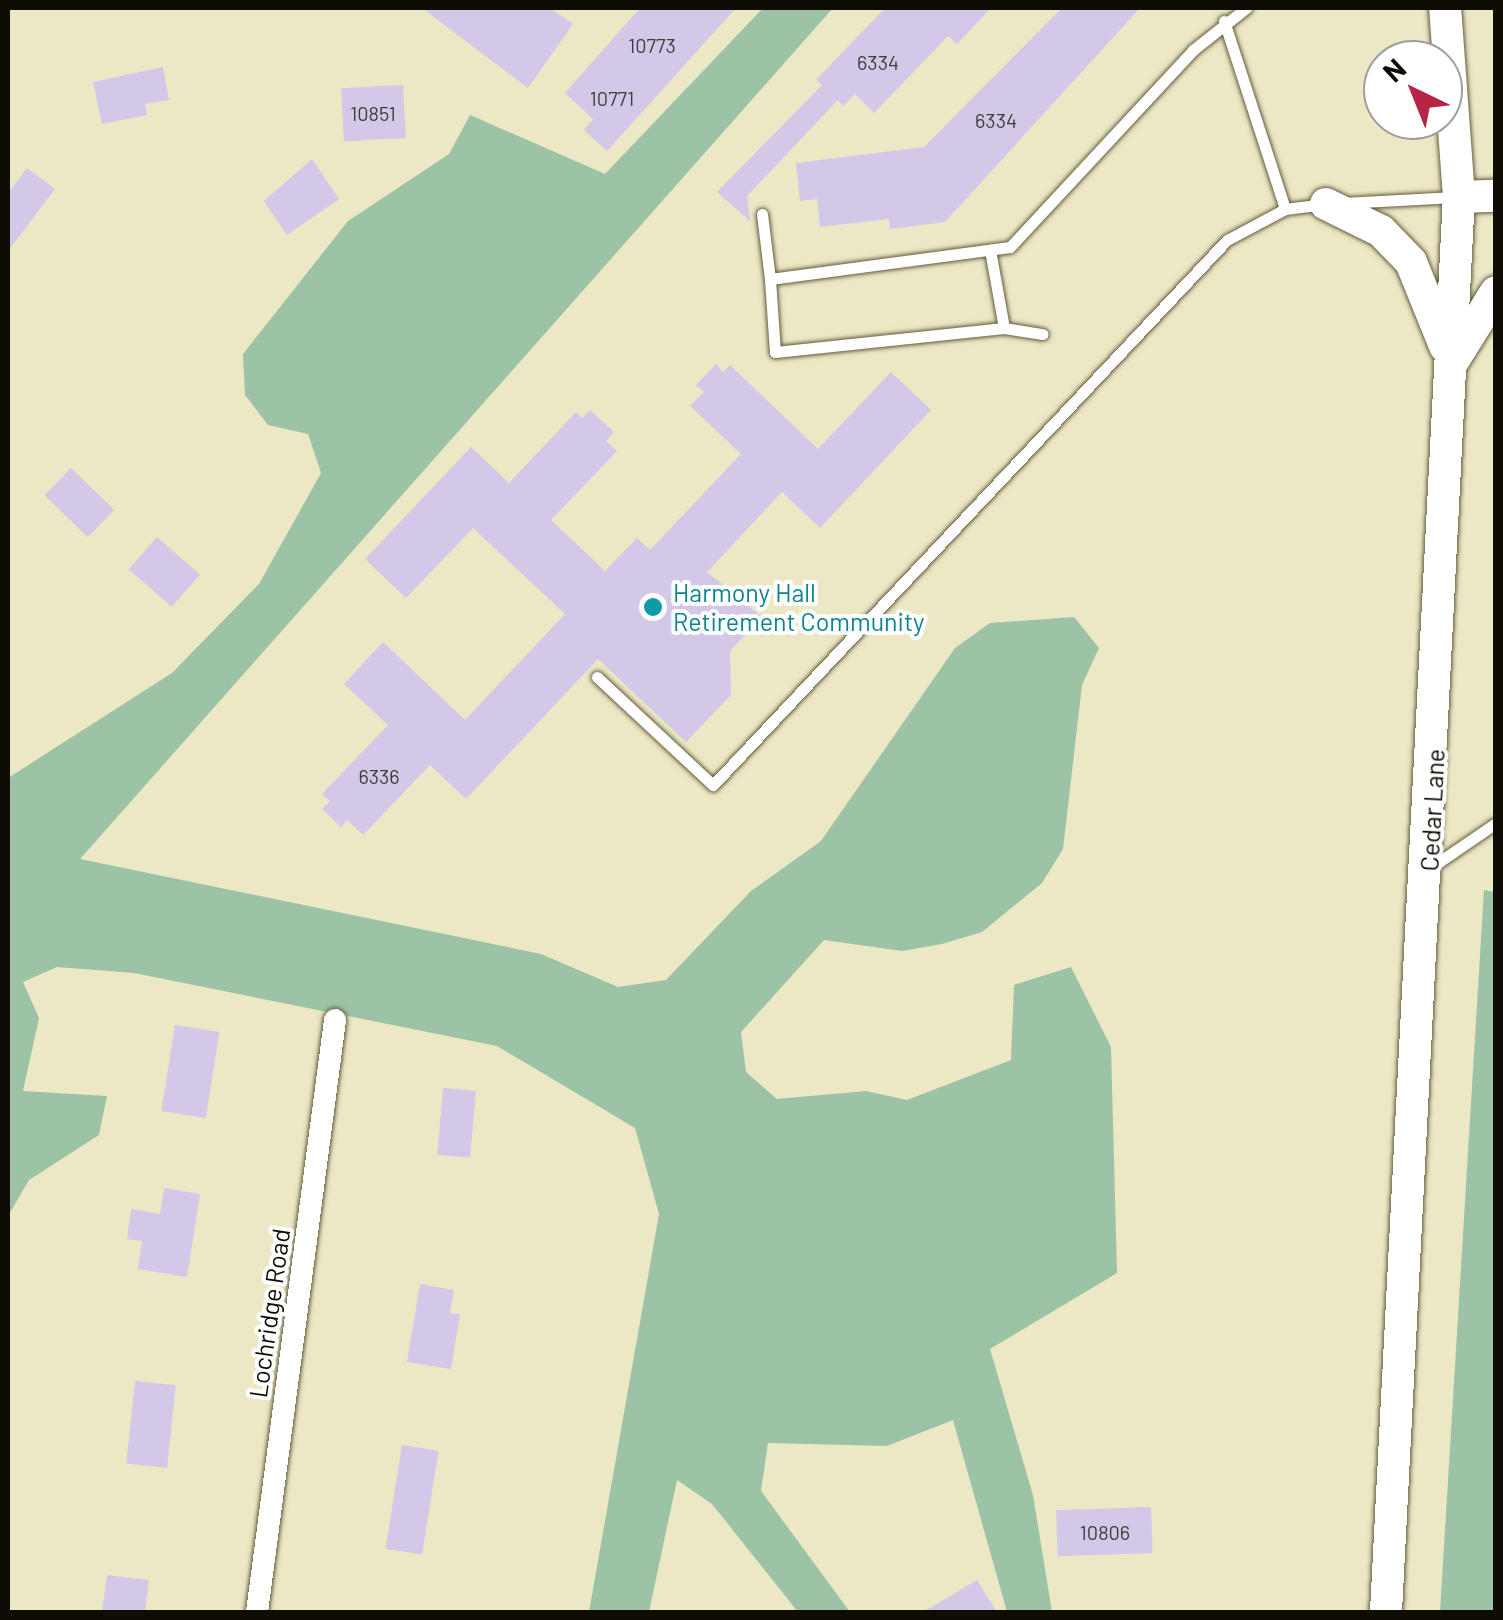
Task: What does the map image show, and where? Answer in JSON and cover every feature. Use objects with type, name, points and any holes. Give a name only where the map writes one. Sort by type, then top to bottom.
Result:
[{"type":"main road","name":"Cedar Lane","points":[[1386,1612],[1429,869],[1459,197],[1445,8]]},
{"type":"main road","points":[[1459,197],[1496,196]]},
{"type":"main road","points":[[1326,204],[1381,231],[1411,262],[1451,365]]},
{"type":"main road","points":[[1451,365],[1496,292]]},
{"type":"street","name":"Lochridge Road","points":[[257,1612],[335,1020]]},
{"type":"lane","points":[[770,279],[1010,248],[1224,21],[1246,8]]},
{"type":"lane","points":[[1224,21],[1285,209]]},
{"type":"lane","points":[[597,677],[713,785],[1227,240],[1285,209],[1459,197]]},
{"type":"lane","points":[[762,214],[775,352],[1004,328],[1043,334]]},
{"type":"lane","points":[[990,250],[1004,328]]},
{"type":"lane","points":[[1429,869],[1496,823]]},
{"type":"green space","points":[[763,8],[833,8],[80,859],[541,954],[618,987],[666,980],[751,891],[821,841],[955,648],[990,623],[1074,617],[1099,648],[1082,685],[1063,849],[1042,883],[982,932],[942,944],[902,951],[824,940],[741,1032],[746,1072],[777,1099],[866,1091],[907,1100],[1011,1060],[1014,985],[1071,967],[1111,1047],[1117,1273],[990,1349],[1033,1495],[1052,1612],[1007,1612],[953,1420],[887,1446],[768,1443],[761,1491],[850,1612],[798,1612],[712,1504],[677,1480],[649,1612],[589,1612],[659,1214],[635,1128],[497,1046],[134,973],[57,967],[23,982],[39,1018],[23,1091],[107,1096],[99,1135],[29,1180],[8,1216],[8,778],[172,673],[259,584],[321,473],[308,434],[268,425],[245,395],[243,354],[348,221],[449,154],[470,115],[605,174]]},
{"type":"green space","points":[[1484,890],[1496,892],[1495,1612],[1440,1612]]},
{"type":"building","points":[[422,8],[550,8],[573,24],[528,88]]},
{"type":"building","points":[[640,8],[736,8],[607,151],[584,130],[593,119],[565,93]]},
{"type":"building","points":[[885,8],[991,8],[957,44],[948,36],[874,113],[855,94],[843,106],[838,100],[747,196],[750,221],[717,192],[822,85],[816,80]]},
{"type":"building","points":[[1062,8],[1140,8],[945,222],[890,229],[889,219],[820,227],[817,199],[800,201],[796,163],[924,147]]},
{"type":"building","points":[[163,67],[169,100],[145,104],[147,115],[102,124],[93,82]]},
{"type":"building","points":[[403,85],[406,138],[344,141],[341,88]]},
{"type":"building","points":[[312,159],[339,199],[287,235],[264,201]]},
{"type":"building","points":[[27,168],[55,189],[8,251],[8,193]]},
{"type":"building","name":"Harmony Hall Retirement Community","points":[[716,364],[723,372],[730,365],[818,449],[891,372],[931,410],[820,528],[782,492],[707,572],[762,617],[730,651],[731,695],[686,742],[598,659],[466,799],[430,765],[363,835],[347,820],[341,827],[322,809],[330,801],[322,794],[388,725],[344,684],[383,642],[465,720],[565,614],[473,528],[406,598],[365,559],[471,447],[509,483],[576,412],[582,418],[590,410],[614,432],[606,441],[617,451],[551,520],[605,571],[637,538],[650,550],[741,454],[690,406],[704,392],[696,385]]},
{"type":"building","points":[[71,468],[114,510],[88,537],[45,495]]},
{"type":"building","points":[[157,537],[200,574],[172,607],[129,569]]},
{"type":"building","points":[[175,1025],[219,1032],[206,1118],[161,1111]]},
{"type":"building","points":[[443,1088],[476,1091],[470,1158],[437,1155]]},
{"type":"building","points":[[164,1188],[200,1194],[187,1277],[138,1269],[142,1241],[127,1239],[131,1209],[160,1214]]},
{"type":"building","points":[[420,1284],[454,1290],[450,1313],[460,1314],[451,1369],[407,1362]]},
{"type":"building","points":[[135,1381],[176,1385],[167,1468],[126,1464]]},
{"type":"building","points":[[402,1445],[439,1451],[422,1554],[386,1549]]},
{"type":"building","points":[[1151,1507],[1153,1553],[1058,1556],[1056,1510]]},
{"type":"building","points":[[107,1575],[149,1580],[145,1612],[102,1612]]},
{"type":"building","points":[[977,1580],[997,1612],[923,1612]]},
{"type":"place","name":"Harmony Hall Retirement Community","points":[[653,607]]}]
